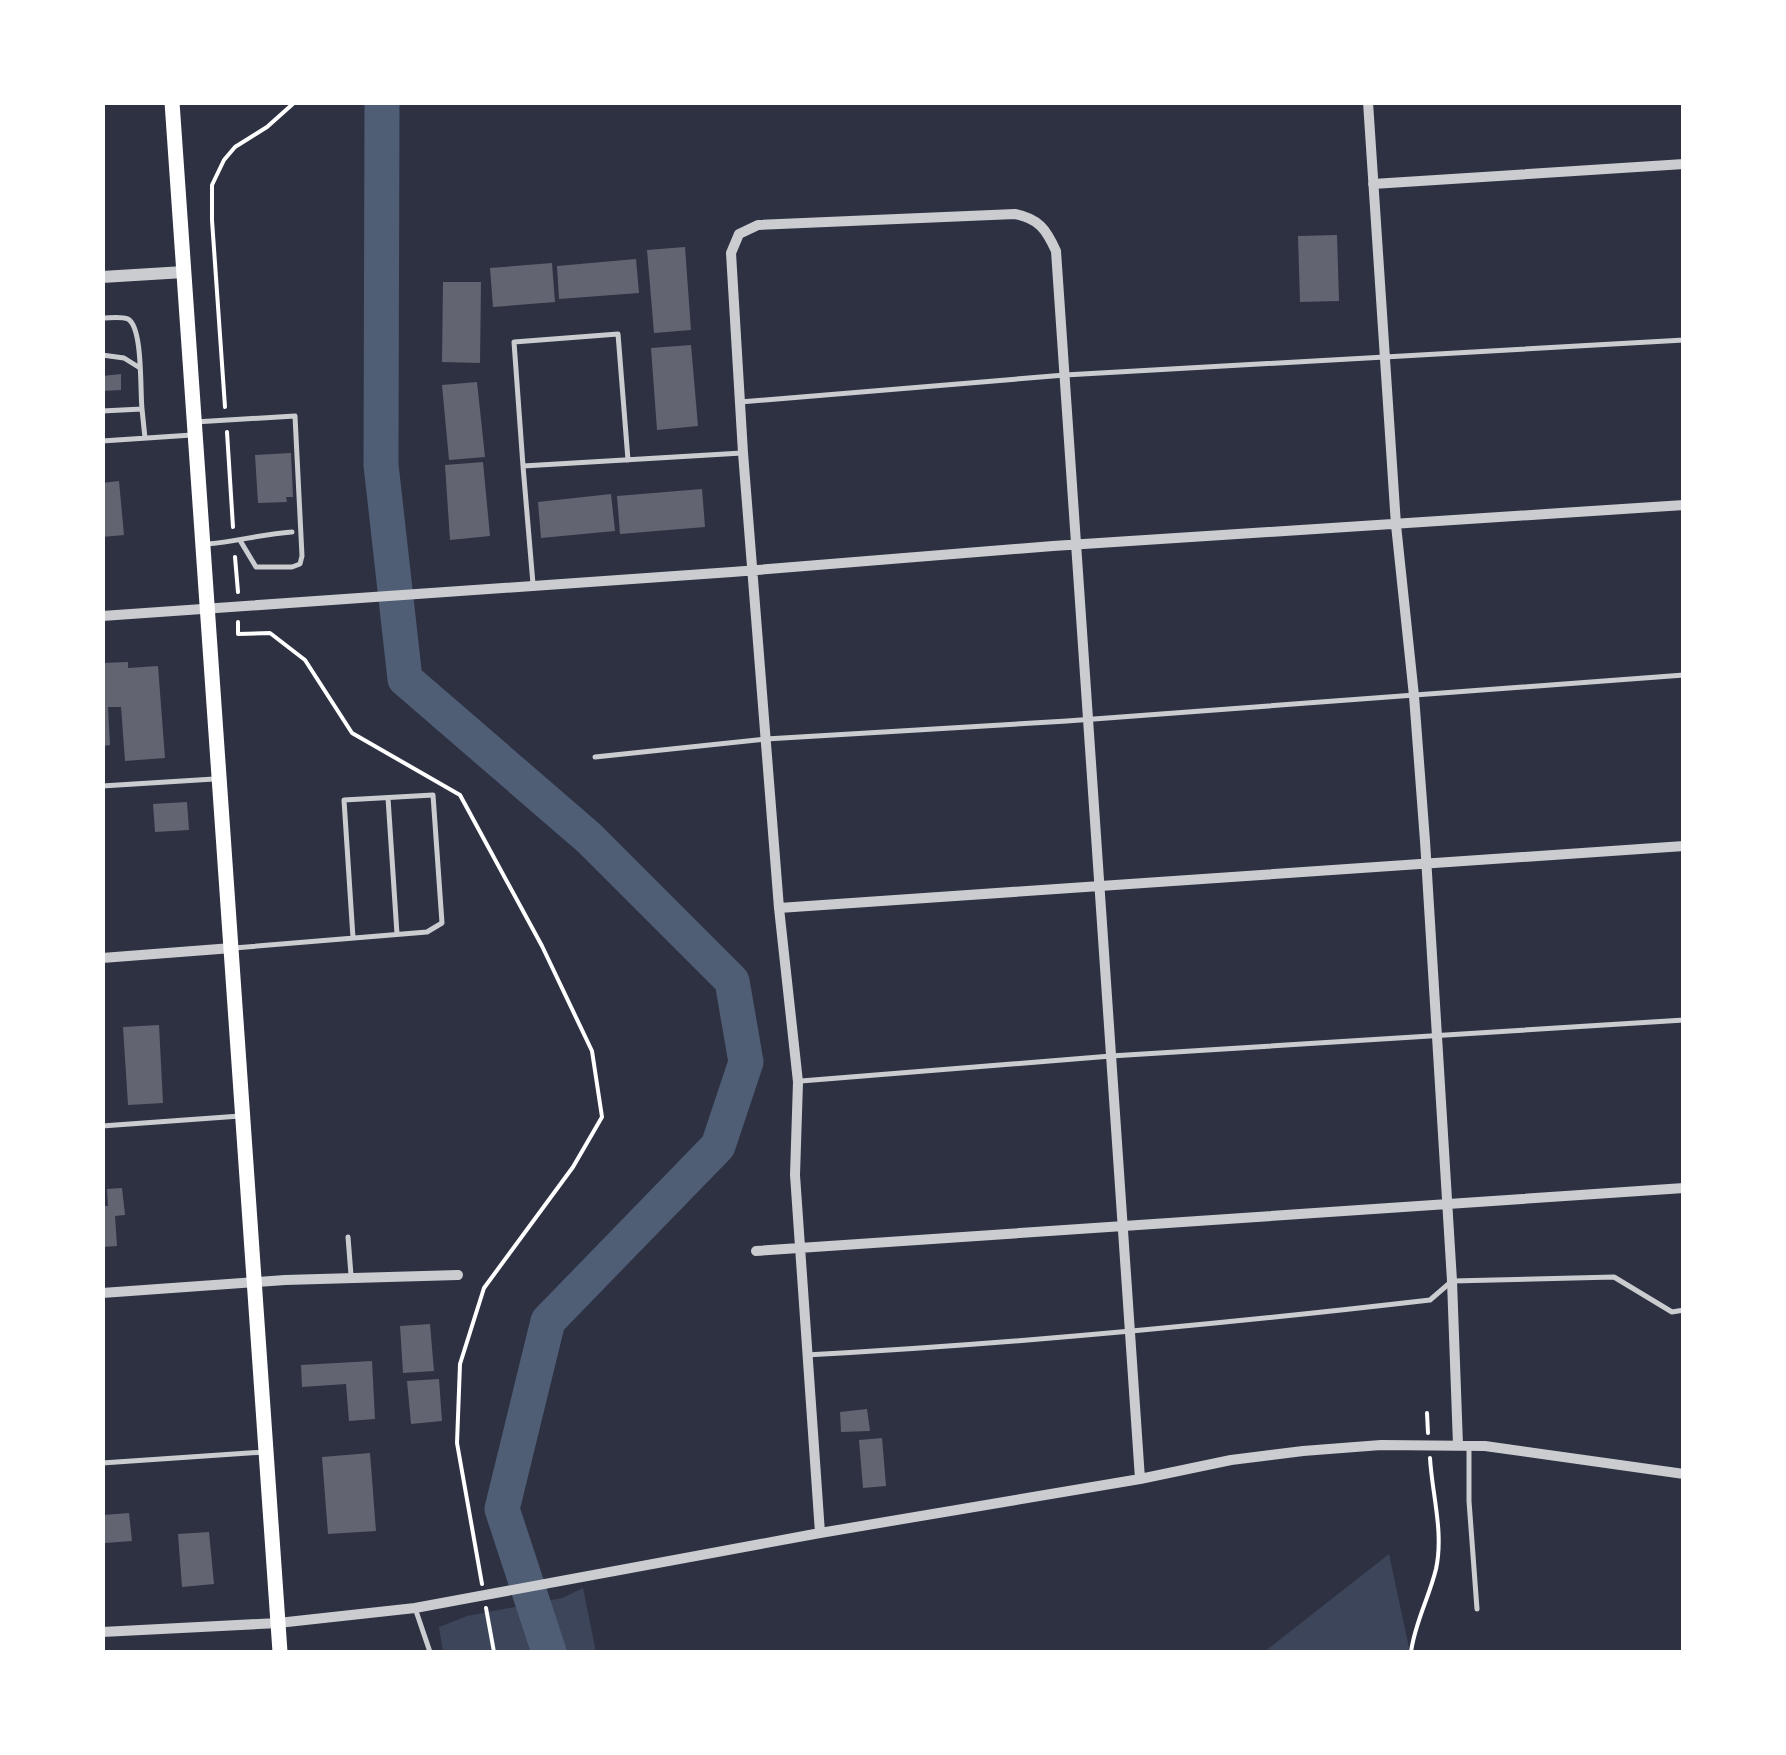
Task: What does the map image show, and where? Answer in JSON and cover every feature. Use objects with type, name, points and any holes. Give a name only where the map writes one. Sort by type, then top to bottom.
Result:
[{"type":"main road","points":[[172,102],[280,1652]]},
{"type":"street","points":[[1368,102],[1396,525],[1426,863],[1464,1445]]},
{"type":"street","points":[[1373,184],[1684,164]]},
{"type":"street","points":[[820,1533],[795,1174],[798,1082],[779,908],[731,253],[739,234],[758,225],[1016,214],[1030,217],[1046,228],[1056,251],[1140,1480]]},
{"type":"street","points":[[102,277],[184,272]]},
{"type":"street","points":[[102,616],[1076,544],[1684,505]]},
{"type":"street","points":[[779,908],[1684,846]]},
{"type":"street","points":[[102,958],[232,948]]},
{"type":"street","points":[[756,1251],[1684,1188]]},
{"type":"street","points":[[102,1293],[255,1282],[458,1275]]},
{"type":"street","points":[[102,1632],[278,1623],[414,1608],[820,1533],[1140,1480],[1231,1460],[1303,1451],[1464,1445],[1512,1448],[1684,1474]]},
{"type":"lane","points":[[102,318],[126,318],[133,323],[145,438]]},
{"type":"lane","points":[[533,584],[514,342],[618,334],[628,460]]},
{"type":"lane","points":[[740,402],[1065,375],[1684,340]]},
{"type":"lane","points":[[102,355],[124,358],[140,368]]},
{"type":"lane","points":[[102,411],[142,409]]},
{"type":"lane","points":[[102,440],[145,438],[295,416],[300,564],[256,567],[241,542]]},
{"type":"lane","points":[[523,466],[743,453]]},
{"type":"lane","points":[[203,544],[241,542],[254,534],[292,532]]},
{"type":"lane","points":[[595,756],[766,739],[1088,720],[1684,675]]},
{"type":"lane","points":[[102,786],[219,779]]},
{"type":"lane","points":[[232,948],[428,932],[442,923],[433,795],[344,800],[353,938]]},
{"type":"lane","points":[[388,798],[397,934]]},
{"type":"lane","points":[[798,1082],[1111,1056],[1684,1020]]},
{"type":"lane","points":[[102,1126],[243,1116]]},
{"type":"lane","points":[[348,1237],[351,1278]]},
{"type":"lane","points":[[806,1354],[1132,1334],[1430,1300],[1452,1281],[1614,1278],[1672,1312],[1684,1310]]},
{"type":"lane","points":[[1464,1445],[1477,1609]]},
{"type":"lane","points":[[102,1463],[266,1452]]},
{"type":"lane","points":[[414,1608],[430,1652]]},
{"type":"path","points":[[212,185],[224,160],[236,147],[295,102]]},
{"type":"path","points":[[270,632],[305,660],[352,733],[460,795],[542,946],[592,1051],[602,1118],[573,1167],[484,1288],[460,1364],[457,1443],[494,1652]]},
{"type":"path","points":[[1410,1652],[1414,1625],[1436,1567],[1440,1530],[1427,1413]]},
{"type":"shaded area","points":[[1389,1554],[1410,1652],[1264,1652]]},
{"type":"shaded area","points":[[583,1588],[596,1652],[443,1652],[439,1627],[467,1616],[562,1598]]},
{"type":"building","points":[[1337,235],[1339,301],[1300,302],[1298,236]]},
{"type":"building","points":[[685,247],[691,330],[654,333],[647,250]]},
{"type":"building","points":[[636,259],[639,293],[559,299],[557,266]]},
{"type":"building","points":[[552,263],[555,302],[493,307],[490,268]]},
{"type":"building","points":[[443,282],[481,282],[480,363],[442,362]]},
{"type":"building","points":[[691,345],[698,426],[657,430],[651,348]]},
{"type":"building","points":[[121,374],[121,390],[102,391],[102,376]]},
{"type":"building","points":[[477,382],[485,457],[449,460],[442,385]]},
{"type":"building","points":[[291,453],[293,497],[286,497],[287,502],[258,503],[255,455]]},
{"type":"building","points":[[483,462],[490,536],[450,540],[445,465]]},
{"type":"building","points":[[119,481],[124,535],[102,537],[102,483]]},
{"type":"building","points":[[702,489],[705,527],[620,534],[617,496]]},
{"type":"building","points":[[611,494],[615,531],[541,538],[538,502]]},
{"type":"building","points":[[128,662],[128,668],[158,666],[165,758],[125,761],[121,707],[108,707],[110,745],[102,746],[102,663]]},
{"type":"building","points":[[187,802],[189,830],[155,832],[153,804]]},
{"type":"building","points":[[159,1025],[163,1103],[128,1105],[123,1027]]},
{"type":"building","points":[[122,1188],[125,1215],[115,1216],[117,1246],[102,1247],[102,1206],[108,1206],[107,1189]]},
{"type":"building","points":[[430,1324],[434,1371],[403,1373],[400,1326]]},
{"type":"building","points":[[372,1361],[375,1419],[349,1421],[346,1384],[302,1387],[301,1365]]},
{"type":"building","points":[[439,1379],[442,1421],[411,1424],[407,1381]]},
{"type":"building","points":[[867,1409],[870,1431],[841,1432],[840,1412]]},
{"type":"building","points":[[882,1438],[886,1486],[863,1488],[859,1440]]},
{"type":"building","points":[[370,1453],[376,1531],[328,1534],[322,1457]]},
{"type":"building","points":[[129,1513],[132,1541],[105,1543],[103,1515]]},
{"type":"building","points":[[209,1532],[214,1584],[182,1587],[178,1534]]},
{"type":"waterway","points":[[382,102],[381,465],[405,679],[589,838],[732,981],[746,1062],[718,1146],[548,1321],[502,1509],[549,1652]]}]
